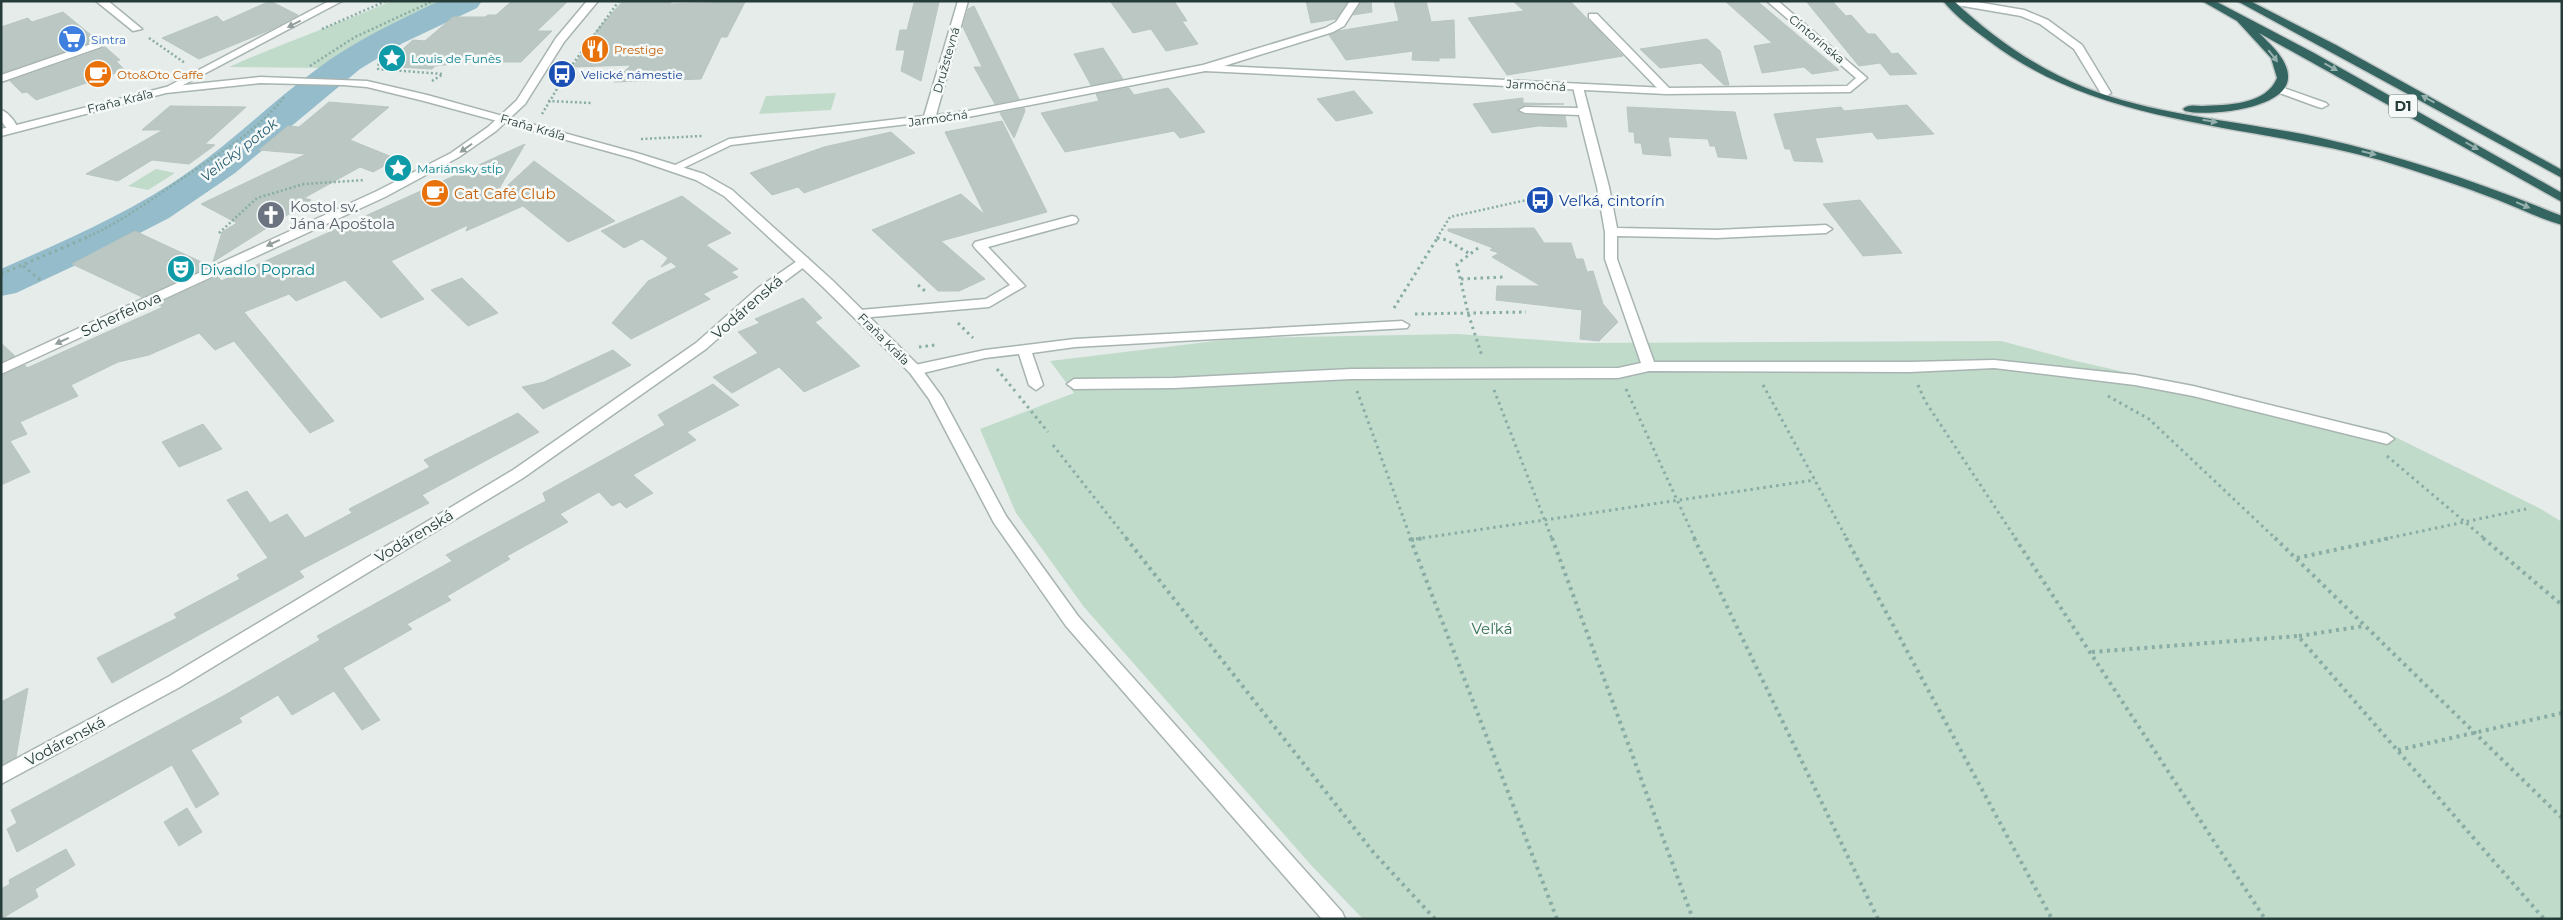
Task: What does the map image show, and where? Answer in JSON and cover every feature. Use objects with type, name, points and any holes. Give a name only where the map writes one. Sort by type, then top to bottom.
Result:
[{"type":"highway","points":[[1948,1],[1976,27],[2021,58],[2061,81],[2103,98],[2151,110],[2322,142],[2389,158],[2455,178],[2562,222]]},
{"type":"highway","points":[[1957,1],[2001,38],[2039,63],[2082,84],[2106,93],[2151,105],[2208,110],[2238,107],[2263,100],[2278,89],[2282,77],[2279,65],[2241,19]]},
{"type":"highway","name":"D1","points":[[2207,1],[2401,106],[2562,198]]},
{"type":"highway","name":"D1","points":[[2242,1],[2341,52],[2562,175]]},
{"type":"street","points":[[101,1],[137,29]]},
{"type":"street","points":[[166,90],[337,1]]},
{"type":"street","points":[[505,119],[521,102],[560,40],[593,1]]},
{"type":"street","name":"Družstevná","points":[[929,120],[963,1]]},
{"type":"street","name":"Jarmočná","points":[[675,168],[729,142],[929,120],[1205,68],[1329,30],[1340,24],[1355,1]]},
{"type":"street","name":"Cintorínska","points":[[1772,1],[1862,78]]},
{"type":"street","points":[[1957,1],[2016,6],[2044,22],[2078,47],[2106,93]]},
{"type":"street","points":[[1593,16],[1666,92]]},
{"type":"street","points":[[1,79],[96,45]]},
{"type":"street","name":"Jarmočná","points":[[1205,68],[1666,92],[1850,89],[1862,78]]},
{"type":"street","name":"Fraňa Kráľa","points":[[1,133],[166,90],[260,80],[343,82],[367,84],[505,119],[675,168],[700,177],[728,192],[860,314],[915,370],[935,398],[1000,519],[1072,621],[1335,919]]},
{"type":"street","points":[[1578,87],[1601,178],[1611,232],[1611,260],[1649,366]]},
{"type":"street","points":[[2278,89],[2322,105]]},
{"type":"street","points":[[1525,110],[1585,112]]},
{"type":"street","points":[[1,113],[13,129]]},
{"type":"street","name":"Scherfelova","points":[[1,370],[381,194],[455,155],[505,119]]},
{"type":"street","points":[[860,314],[990,303],[1018,286],[979,245],[1072,220]]},
{"type":"street","points":[[1611,232],[1717,234],[1826,229]]},
{"type":"street","name":"Vodárenská","points":[[1,776],[174,682],[518,474],[701,346],[763,291],[803,261]]},
{"type":"street","points":[[915,370],[985,354],[1075,343],[1406,320]]},
{"type":"street","points":[[1024,349],[1036,385]]},
{"type":"street","points":[[1074,384],[1174,383],[1351,374],[1486,371],[1618,373],[1649,366],[1753,368],[1910,367],[1994,364],[2135,380],[2193,391],[2358,431],[2387,440]]},
{"type":"path","points":[[312,64],[355,37],[433,1]]},
{"type":"path","points":[[540,118],[574,61],[619,1]]},
{"type":"path","points":[[395,50],[379,60],[378,69],[443,74],[433,81]]},
{"type":"path","points":[[1,274],[95,234],[149,201],[197,169],[259,123],[273,112],[286,94]]},
{"type":"path","points":[[542,101],[592,103]]},
{"type":"path","points":[[219,233],[257,198],[304,184],[373,180]]},
{"type":"path","points":[[1390,315],[1450,217],[1496,209],[1540,197]]},
{"type":"path","points":[[1437,238],[1447,240],[1470,254]]},
{"type":"path","points":[[1478,248],[1457,264],[1468,313],[1486,371],[1546,522],[1693,919]]},
{"type":"path","points":[[23,266],[43,282]]},
{"type":"path","points":[[1461,279],[1504,277]]},
{"type":"path","points":[[1406,320],[1468,313],[1526,312]]},
{"type":"path","points":[[1910,367],[1925,401],[2092,652],[2265,919]]},
{"type":"path","points":[[1753,368],[2052,919]]},
{"type":"path","points":[[1618,373],[1676,500],[1878,919]]},
{"type":"path","points":[[1351,374],[1411,540],[1557,919]]},
{"type":"path","points":[[2106,395],[2149,419],[2296,558],[2562,818]]},
{"type":"path","points":[[2358,431],[2562,605]]},
{"type":"path","points":[[1054,445],[1374,853],[1435,919]]},
{"type":"path","points":[[1411,540],[1546,522],[1676,500],[1815,480]]},
{"type":"path","points":[[2296,558],[2526,509]]},
{"type":"path","points":[[2092,652],[2298,636],[2365,626]]},
{"type":"path","points":[[2298,636],[2544,919]]},
{"type":"path","points":[[2398,750],[2475,734],[2562,712]]},
{"type":"green space","points":[[391,1],[448,1],[378,33],[348,50],[325,68],[229,67],[269,50]]},
{"type":"green space","points":[[836,93],[831,110],[759,114],[766,96]]},
{"type":"green space","points":[[156,169],[175,173],[148,190],[128,186]]},
{"type":"green space","name":"Veľká","points":[[1458,334],[1583,343],[2001,341],[2076,361],[2383,431],[2539,508],[2562,522],[2562,919],[1363,919],[1311,865],[1084,607],[1016,513],[980,429],[1074,393],[1050,361],[1240,338]]},
{"type":"building","points":[[270,1],[298,15],[270,30],[199,59],[162,38],[217,16],[223,22]]},
{"type":"building","points":[[512,1],[568,1],[537,31],[552,31],[521,62],[469,62],[435,66],[432,69],[397,67],[401,64],[387,63],[413,40],[425,41],[453,17],[496,15]]},
{"type":"building","points":[[623,1],[672,1],[670,4],[745,2],[727,37],[721,37],[701,79],[614,82],[631,65],[573,67],[597,30]]},
{"type":"building","points":[[1110,1],[1174,1],[1187,21],[1182,21],[1198,44],[1166,51],[1151,29],[1133,33]]},
{"type":"building","points":[[1306,1],[1348,1],[1336,19],[1311,23]]},
{"type":"building","points":[[1362,1],[1371,1],[1372,12],[1353,15]]},
{"type":"building","points":[[1394,1],[1426,1],[1431,22],[1454,20],[1455,58],[1439,58],[1439,61],[1412,60],[1413,51],[1346,60],[1329,35],[1338,31],[1399,21]]},
{"type":"building","points":[[1513,1],[1570,1],[1623,56],[1507,75],[1468,18],[1524,11]]},
{"type":"building","points":[[1725,1],[1757,1],[1839,70],[1812,74],[1804,67],[1762,73],[1754,46],[1772,43]]},
{"type":"building","points":[[1806,1],[1832,1],[1846,16],[1851,15],[1868,34],[1875,34],[1892,54],[1898,53],[1917,74],[1890,75],[1880,63],[1859,66]]},
{"type":"building","points":[[939,2],[921,81],[901,71],[905,50],[896,50],[900,30],[907,30],[914,3]]},
{"type":"building","points":[[974,6],[1019,99],[995,104],[974,67],[982,67],[963,27],[968,9]]},
{"type":"building","points":[[63,12],[97,40],[1,73],[1,27],[28,18],[32,22]]},
{"type":"building","points":[[1707,39],[1720,51],[1729,85],[1724,85],[1701,63],[1660,68],[1640,49]]},
{"type":"building","points":[[103,45],[120,60],[116,61],[125,70],[36,100],[27,92],[22,93],[10,81],[102,49]]},
{"type":"building","points":[[1103,48],[1123,79],[1091,85],[1074,54]]},
{"type":"building","points":[[1129,88],[1134,95],[1168,88],[1205,132],[1180,138],[1174,131],[1065,152],[1041,113],[1099,101],[1096,94]]},
{"type":"building","points":[[1354,91],[1373,113],[1336,121],[1317,99]]},
{"type":"building","points":[[1523,98],[1523,103],[1564,104],[1525,105],[1517,111],[1525,115],[1565,116],[1567,127],[1538,126],[1492,133],[1473,104]]},
{"type":"building","points":[[329,102],[389,107],[350,140],[397,159],[373,172],[360,167],[304,198],[311,200],[213,262],[222,232],[237,223],[201,204],[306,154],[259,150],[288,126],[299,127]]},
{"type":"building","points":[[1907,105],[1934,134],[1877,139],[1872,132],[1815,138],[1823,162],[1794,161],[1790,149],[1785,149],[1774,114],[1841,107],[1844,111]]},
{"type":"building","points":[[170,106],[246,107],[205,144],[215,145],[189,164],[152,160],[118,181],[86,174],[163,130],[142,130]]},
{"type":"building","points":[[1627,107],[1735,112],[1747,159],[1718,157],[1715,146],[1710,146],[1708,139],[1668,137],[1671,156],[1643,154],[1641,143],[1635,143],[1634,132],[1629,132]]},
{"type":"building","points":[[1024,108],[1025,111],[1014,138],[1000,113]]},
{"type":"building","points":[[1002,121],[1047,212],[941,241],[985,279],[959,291],[938,291],[872,230],[961,194],[985,215],[945,132]]},
{"type":"building","points":[[891,132],[915,153],[804,193],[798,187],[772,195],[750,173],[824,147]]},
{"type":"building","points":[[525,144],[493,199],[534,161],[615,221],[568,242],[523,206],[466,231],[468,225],[391,261],[424,299],[381,318],[345,280],[296,301],[289,294],[244,312],[334,421],[310,433],[234,341],[215,350],[199,333],[149,355],[118,362],[71,385],[78,396],[20,422],[27,434],[10,441],[30,472],[1,485],[1,376],[25,365],[27,368],[163,307],[157,304],[218,276],[221,281]]},
{"type":"building","points":[[682,196],[731,233],[706,245],[738,269],[731,272],[738,277],[703,294],[710,299],[631,339],[612,323],[648,281],[677,267],[671,262],[661,267],[668,258],[642,239],[624,248],[601,231]]},
{"type":"building","points":[[1860,200],[1902,253],[1863,256],[1823,204]]},
{"type":"building","points":[[1534,228],[1544,243],[1571,243],[1576,259],[1583,259],[1587,272],[1593,271],[1603,304],[1618,322],[1599,341],[1580,339],[1582,310],[1496,300],[1497,286],[1541,286],[1492,257],[1499,253],[1490,250],[1493,248],[1448,231],[1448,229]]},
{"type":"building","points":[[135,231],[210,266],[142,297],[72,264]]},
{"type":"building","points":[[462,278],[498,313],[468,326],[431,290]]},
{"type":"building","points":[[803,298],[822,318],[815,322],[860,366],[804,392],[779,367],[732,393],[713,377],[758,353],[738,332],[760,323],[755,319]]},
{"type":"building","points":[[1,343],[15,356],[1,362]]},
{"type":"building","points":[[613,350],[631,365],[543,409],[522,387],[544,382]]},
{"type":"building","points":[[713,384],[739,405],[687,432],[696,440],[633,475],[653,493],[626,508],[620,502],[612,506],[599,492],[560,514],[568,522],[507,556],[510,559],[447,596],[451,600],[407,624],[412,629],[343,668],[380,720],[362,730],[334,691],[292,715],[278,695],[239,718],[242,722],[191,750],[219,794],[196,808],[172,765],[17,852],[7,829],[17,823],[11,810],[225,695],[320,640],[317,636],[452,561],[446,555],[546,501],[543,493],[665,425],[658,415]]},
{"type":"building","points":[[518,413],[539,432],[422,495],[429,503],[299,571],[304,577],[112,683],[97,658],[177,618],[174,614],[240,579],[237,575],[268,558],[227,500],[247,491],[270,523],[287,514],[305,538],[352,513],[349,509],[430,467],[424,460]]},
{"type":"building","points":[[203,424],[222,449],[179,467],[162,442]]},
{"type":"building","points":[[28,688],[16,757],[1,765],[1,702]]},
{"type":"building","points":[[187,808],[202,832],[179,846],[164,822]]},
{"type":"building","points":[[66,849],[75,865],[35,889],[38,897],[1,919],[1,889],[10,884],[9,880]]},
{"type":"waterway","name":"Velický potok","points":[[1,284],[105,236],[180,195],[240,150],[311,90],[348,62],[391,36],[466,1]]},
{"type":"place","name":"Sintra","points":[[72,39]]},
{"type":"place","name":"Prestige","points":[[595,49]]},
{"type":"place","name":"Louis de Funès","points":[[392,58]]},
{"type":"place","name":"Oto&Oto Caffe","points":[[98,74]]},
{"type":"place","name":"Velické námestie","points":[[562,74]]},
{"type":"place","name":"Mariánsky stĺp","points":[[398,168]]},
{"type":"place","name":"Cat Café Club","points":[[435,193]]},
{"type":"place","name":"Veľká, cintorín","points":[[1540,200]]},
{"type":"place","name":"Kostol sv. Jána Apoštola","points":[[271,215]]},
{"type":"place","name":"Divadlo Poprad","points":[[181,269]]}]
